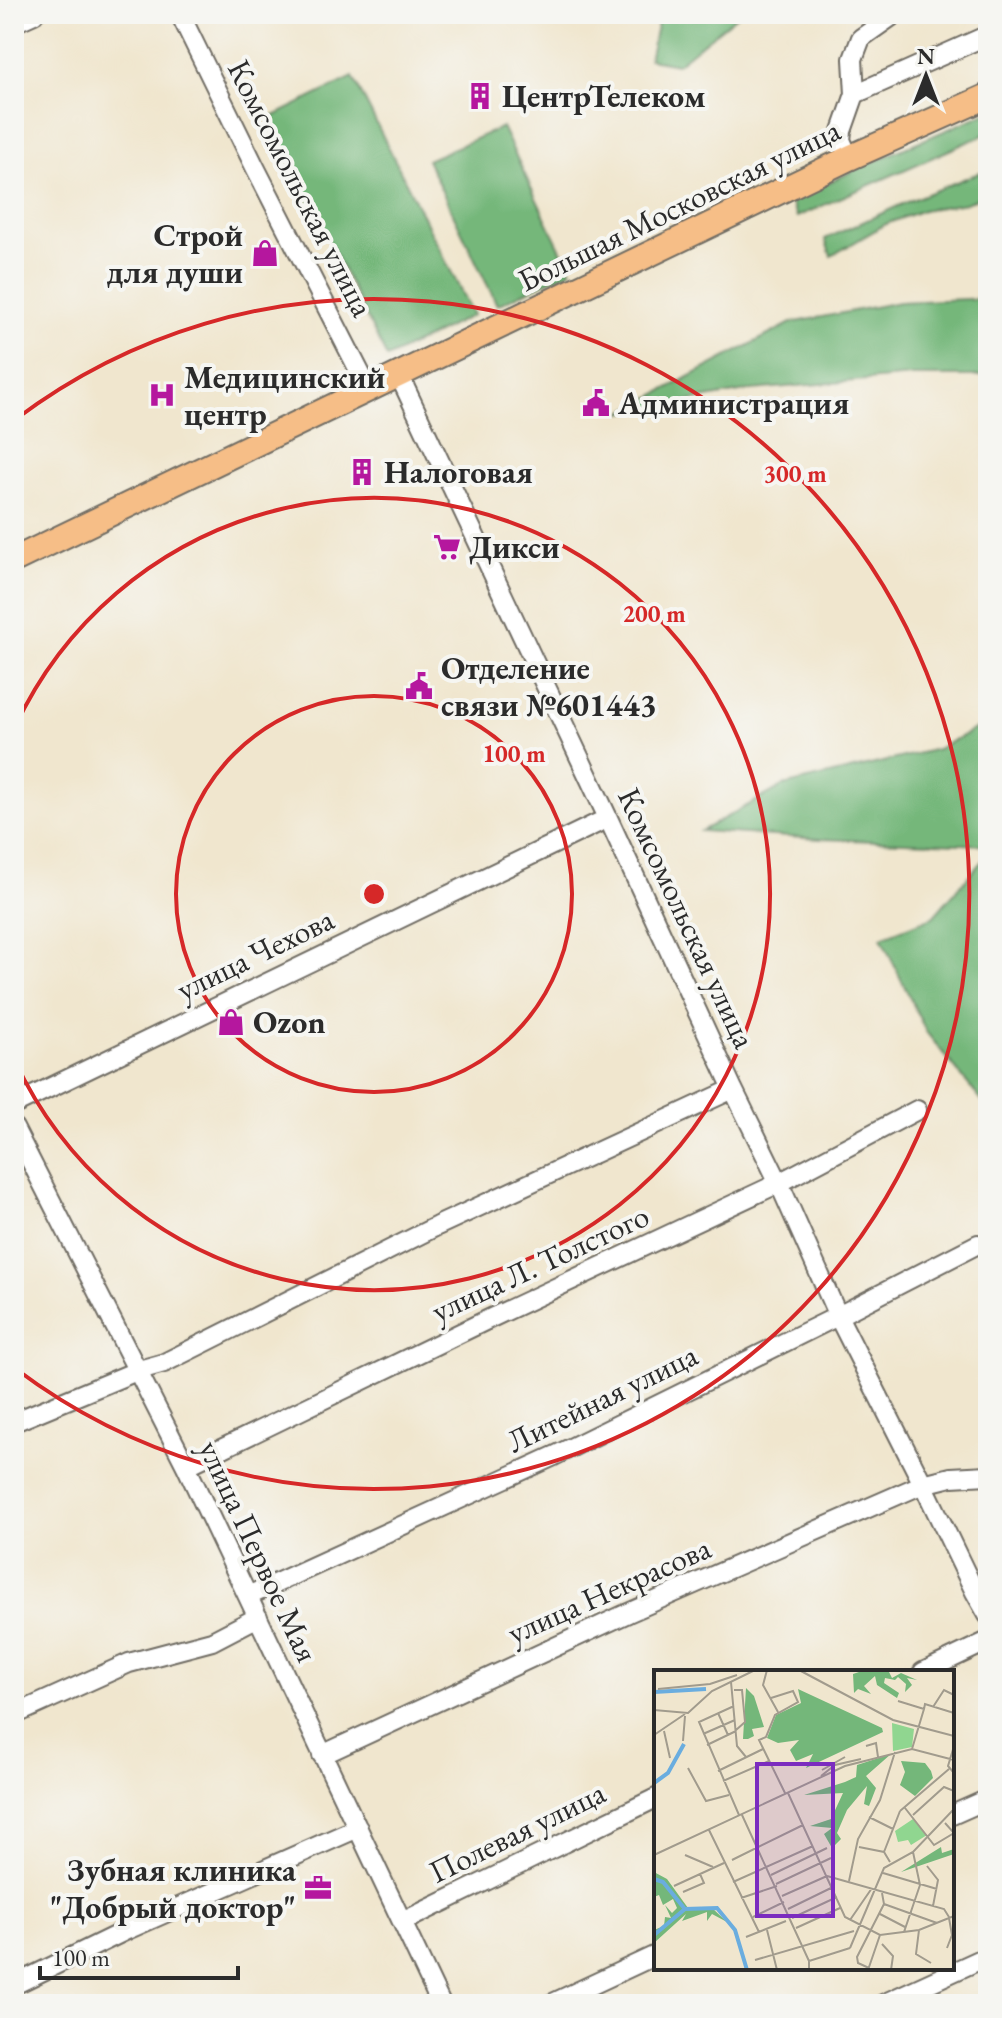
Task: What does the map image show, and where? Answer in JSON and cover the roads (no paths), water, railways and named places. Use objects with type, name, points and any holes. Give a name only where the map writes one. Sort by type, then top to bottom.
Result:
[{"type":"main road","name":"Большая Московская улица","points":[[14,560],[849,158],[988,96]]},
{"type":"street","points":[[14,23],[34,14]]},
{"type":"street","name":"Комсомольская улица","points":[[180,14],[369,390]]},
{"type":"street","points":[[849,158],[841,140],[855,94],[853,59],[861,38],[895,14]]},
{"type":"street","points":[[855,94],[988,35]]},
{"type":"street","name":"Комсомольская улица","points":[[399,375],[779,1183],[838,1316],[988,1615]]},
{"type":"street","name":"улица Чехова","points":[[14,1105],[608,818]]},
{"type":"street","points":[[14,1422],[139,1370],[164,1363],[437,1226],[733,1089]]},
{"type":"street","name":"улица Л. Толстого","points":[[186,1466],[779,1183],[917,1110]]},
{"type":"street","name":"улица Первое Мая","points":[[14,1128],[186,1466],[441,2004]]},
{"type":"street","name":"Литейная улица","points":[[248,1596],[554,1456],[978,1244]]},
{"type":"street","name":"улица Некрасова","points":[[322,1755],[628,1613],[923,1484],[951,1477],[988,1475]]},
{"type":"street","points":[[14,1715],[129,1663],[212,1641],[258,1617]]},
{"type":"street","points":[[927,1670],[988,1641]]},
{"type":"street","name":"Полевая улица","points":[[404,1921],[654,1799]]},
{"type":"street","points":[[954,1814],[988,1799]]},
{"type":"street","points":[[14,1985],[127,1930],[358,1828]]},
{"type":"street","points":[[551,2004],[654,1956]]},
{"type":"street","points":[[883,2004],[988,1956]]},
{"type":"place","name":"ЦентрТелеком","points":[[480,96]]},
{"type":"place","name":"Строй для души","points":[[265,253]]},
{"type":"place","name":"Медицинский центр","points":[[162,395]]},
{"type":"place","name":"Администрация","points":[[596,403]]},
{"type":"place","name":"Налоговая","points":[[362,472]]},
{"type":"place","name":"Дикси","points":[[447,547]]},
{"type":"place","name":"Отделение связи №601443","points":[[419,686]]},
{"type":"place","name":"Ozon","points":[[231,1022]]},
{"type":"place","name":"Зубная клиника \"Добрый доктор\"","points":[[318,1888]]}]
